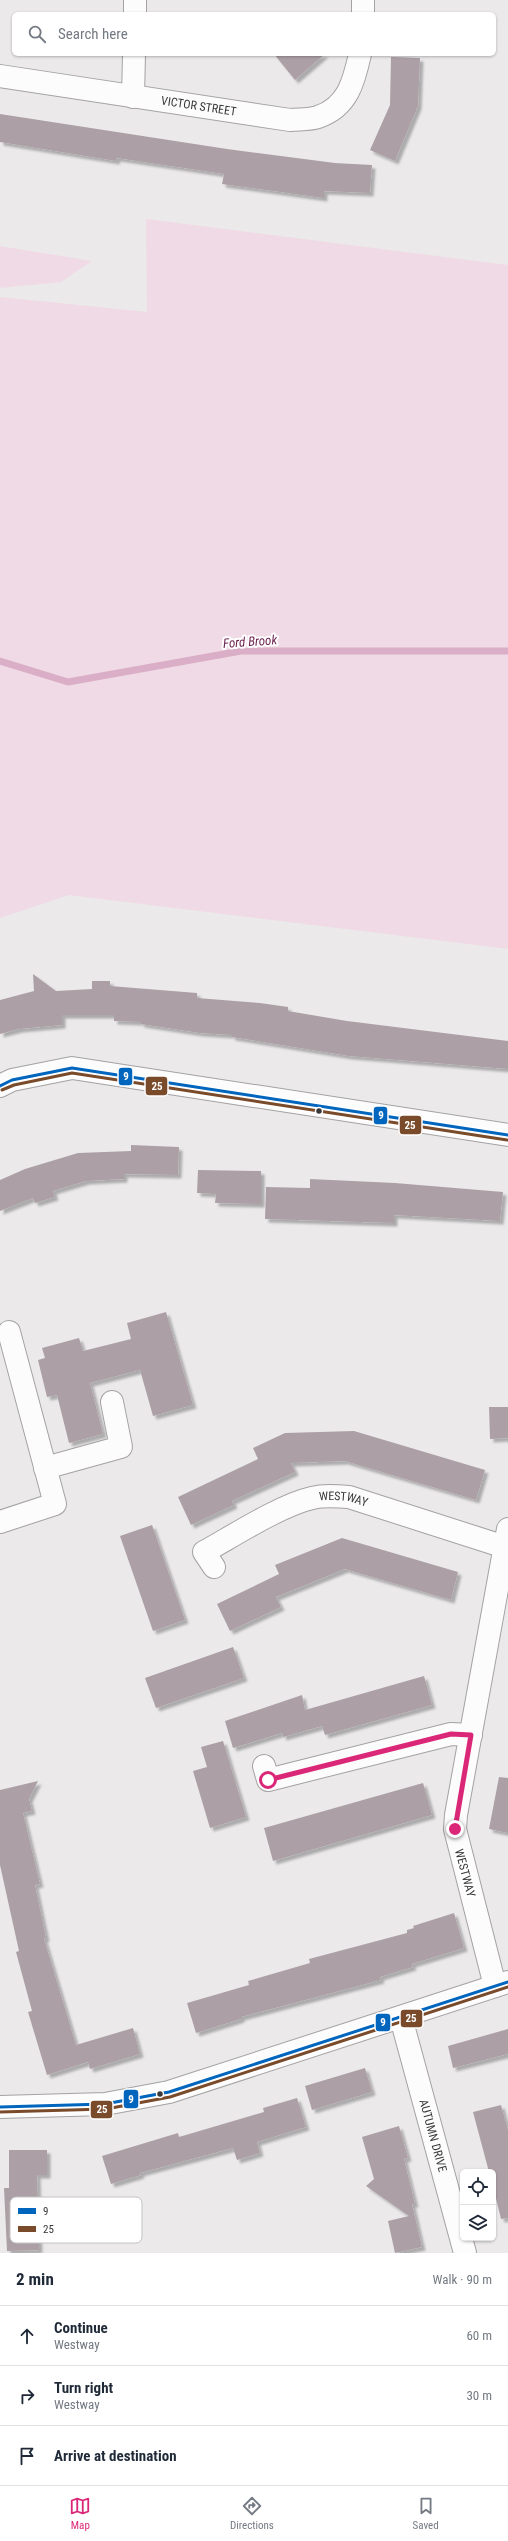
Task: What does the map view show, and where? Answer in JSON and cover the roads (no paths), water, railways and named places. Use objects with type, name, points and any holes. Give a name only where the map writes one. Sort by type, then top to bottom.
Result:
[{"type":"street","points":[[135,0],[135,12]]},
{"type":"street","points":[[363,0],[363,12]]},
{"type":"street","points":[[133,97],[134,56]]},
{"type":"street","name":"VICTOR STREET","points":[[0,76],[290,120],[318,117],[340,104],[353,85],[360,56]]},
{"type":"street","points":[[0,1086],[12,1080],[72,1068],[508,1135]]},
{"type":"street","points":[[0,1522],[55,1504],[9,1332]]},
{"type":"street","points":[[45,1468],[121,1447],[112,1402]]},
{"type":"street","name":"WESTWAY","points":[[214,1567],[204,1552],[284,1509],[311,1498],[330,1495],[349,1497],[506,1538],[455,1829],[502,1984]]},
{"type":"street","points":[[264,1766],[268,1780],[451,1734],[471,1735]]},
{"type":"street","points":[[0,2107],[105,2104],[169,2092],[502,1984]]},
{"type":"street","name":"AUTUMN DRIVE","points":[[401,2018],[465,2253]]},
{"type":"waterway","name":"Ford Brook","points":[[0,661],[68,682],[241,651],[508,651]]}]
